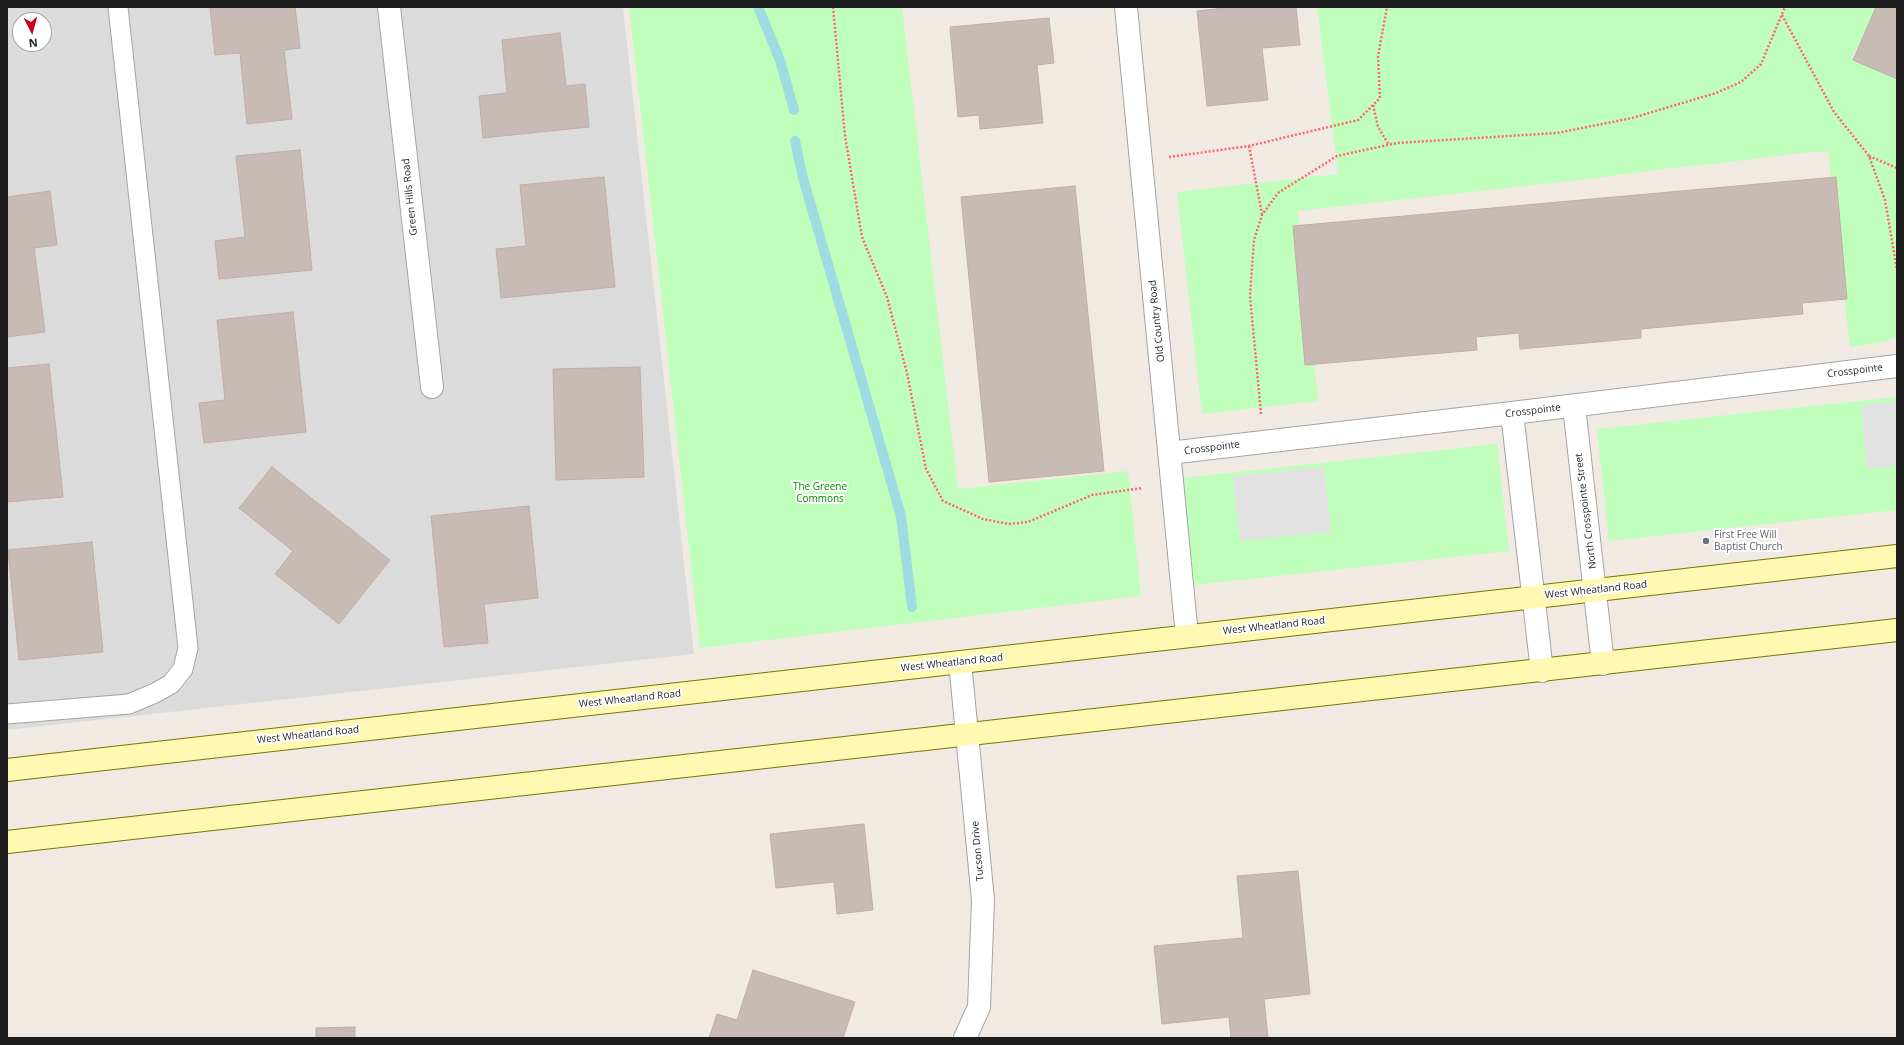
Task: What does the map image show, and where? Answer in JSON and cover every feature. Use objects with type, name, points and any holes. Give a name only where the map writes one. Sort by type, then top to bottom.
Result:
[{"type":"main road","name":"West Wheatland Road","points":[[7,770],[1897,556]]},
{"type":"main road","points":[[7,842],[1897,630]]},
{"type":"street","name":"Green Hills Road","points":[[389,7],[432,387]]},
{"type":"street","name":"Old Country Road","points":[[1126,7],[1187,636]]},
{"type":"street","name":"Crosspointe","points":[[1170,453],[1574,406],[1897,366]]},
{"type":"street","name":"North Crosspointe Street","points":[[1574,406],[1603,664]]},
{"type":"street","points":[[1512,413],[1542,671]]},
{"type":"street","name":"Tucson Drive","points":[[960,662],[982,900],[979,1007],[965,1038]]},
{"type":"lane","points":[[7,714],[130,704],[171,684],[183,668],[188,648],[118,7]]},
{"type":"path","points":[[833,7],[845,136],[862,237],[888,297],[907,373],[926,469],[943,501],[982,519],[1010,524],[1028,522],[1092,494],[1172,484]]},
{"type":"path","points":[[1141,160],[1249,146],[1358,120],[1380,98],[1378,56],[1387,7]]},
{"type":"path","points":[[1264,442],[1250,296],[1254,240],[1262,215],[1278,193],[1337,156],[1397,143],[1557,134],[1632,118],[1716,93],[1741,82],[1761,64],[1785,7]]},
{"type":"path","points":[[1782,15],[1834,112],[1869,156],[1885,200],[1897,270]]},
{"type":"path","points":[[1373,105],[1378,127],[1388,145]]},
{"type":"path","points":[[1249,146],[1262,215]]},
{"type":"path","points":[[1869,156],[1897,168]]},
{"type":"shaded area","points":[[7,7],[623,7],[694,654],[7,730]]},
{"type":"shaded area","points":[[1897,401],[1897,466],[1867,469],[1861,405]]},
{"type":"shaded area","points":[[1324,467],[1331,532],[1240,541],[1233,476]]},
{"type":"green space","name":"The Greene Commons","points":[[629,7],[902,7],[958,489],[1128,471],[1141,596],[700,648]]},
{"type":"green space","points":[[1317,7],[1879,7],[1852,57],[1897,80],[1897,337],[1884,342],[1850,347],[1828,151],[1793,154],[1588,179],[1298,211],[1318,401],[1202,414],[1177,192],[1338,174]]},
{"type":"green space","points":[[1897,397],[1897,510],[1609,541],[1597,429]]},
{"type":"green space","points":[[1497,444],[1509,551],[1194,585],[1182,478]]},
{"type":"building","points":[[210,7],[295,7],[300,48],[284,50],[292,119],[247,124],[240,53],[215,55]]},
{"type":"building","points":[[1234,7],[1296,7],[1300,45],[1262,48],[1268,100],[1207,106],[1197,11]]},
{"type":"building","points":[[1876,7],[1897,7],[1897,79],[1853,60]]},
{"type":"building","points":[[1049,18],[1054,63],[1037,65],[1043,123],[980,129],[979,115],[958,117],[950,27]]},
{"type":"building","points":[[560,33],[566,86],[585,84],[589,127],[483,138],[479,96],[507,93],[502,40]]},
{"type":"building","points":[[300,150],[312,270],[219,279],[215,241],[245,237],[236,156]]},
{"type":"building","points":[[604,177],[615,287],[501,298],[496,249],[526,246],[520,185]]},
{"type":"building","points":[[1836,177],[1847,299],[1802,303],[1803,314],[1641,329],[1641,338],[1520,349],[1519,333],[1476,337],[1477,350],[1305,365],[1293,226]]},
{"type":"building","points":[[1075,186],[1104,471],[989,482],[961,197]]},
{"type":"building","points":[[50,191],[57,245],[34,248],[45,332],[7,337],[7,197]]},
{"type":"building","points":[[293,312],[306,432],[204,443],[199,403],[225,400],[217,320]]},
{"type":"building","points":[[49,364],[63,497],[7,502],[7,368]]},
{"type":"building","points":[[640,367],[644,477],[556,480],[553,369]]},
{"type":"building","points":[[272,467],[390,560],[339,624],[275,574],[293,551],[239,508]]},
{"type":"building","points":[[529,506],[538,598],[484,604],[488,643],[444,647],[431,516]]},
{"type":"building","points":[[92,542],[103,652],[19,660],[8,550]]},
{"type":"building","points":[[864,824],[873,910],[837,914],[834,882],[776,888],[770,834]]},
{"type":"building","points":[[1298,871],[1310,994],[1264,999],[1268,1038],[1231,1038],[1229,1017],[1162,1024],[1154,946],[1243,938],[1237,876]]},
{"type":"building","points":[[753,970],[855,1002],[843,1038],[709,1038],[717,1014],[737,1020]]},
{"type":"building","points":[[355,1027],[355,1038],[316,1038],[316,1028]]},
{"type":"waterway","points":[[758,7],[780,60],[794,110]]},
{"type":"waterway","points":[[795,141],[803,178],[901,516],[912,607]]},
{"type":"place","name":"First Free Will Baptist Church","points":[[1706,541]]}]
